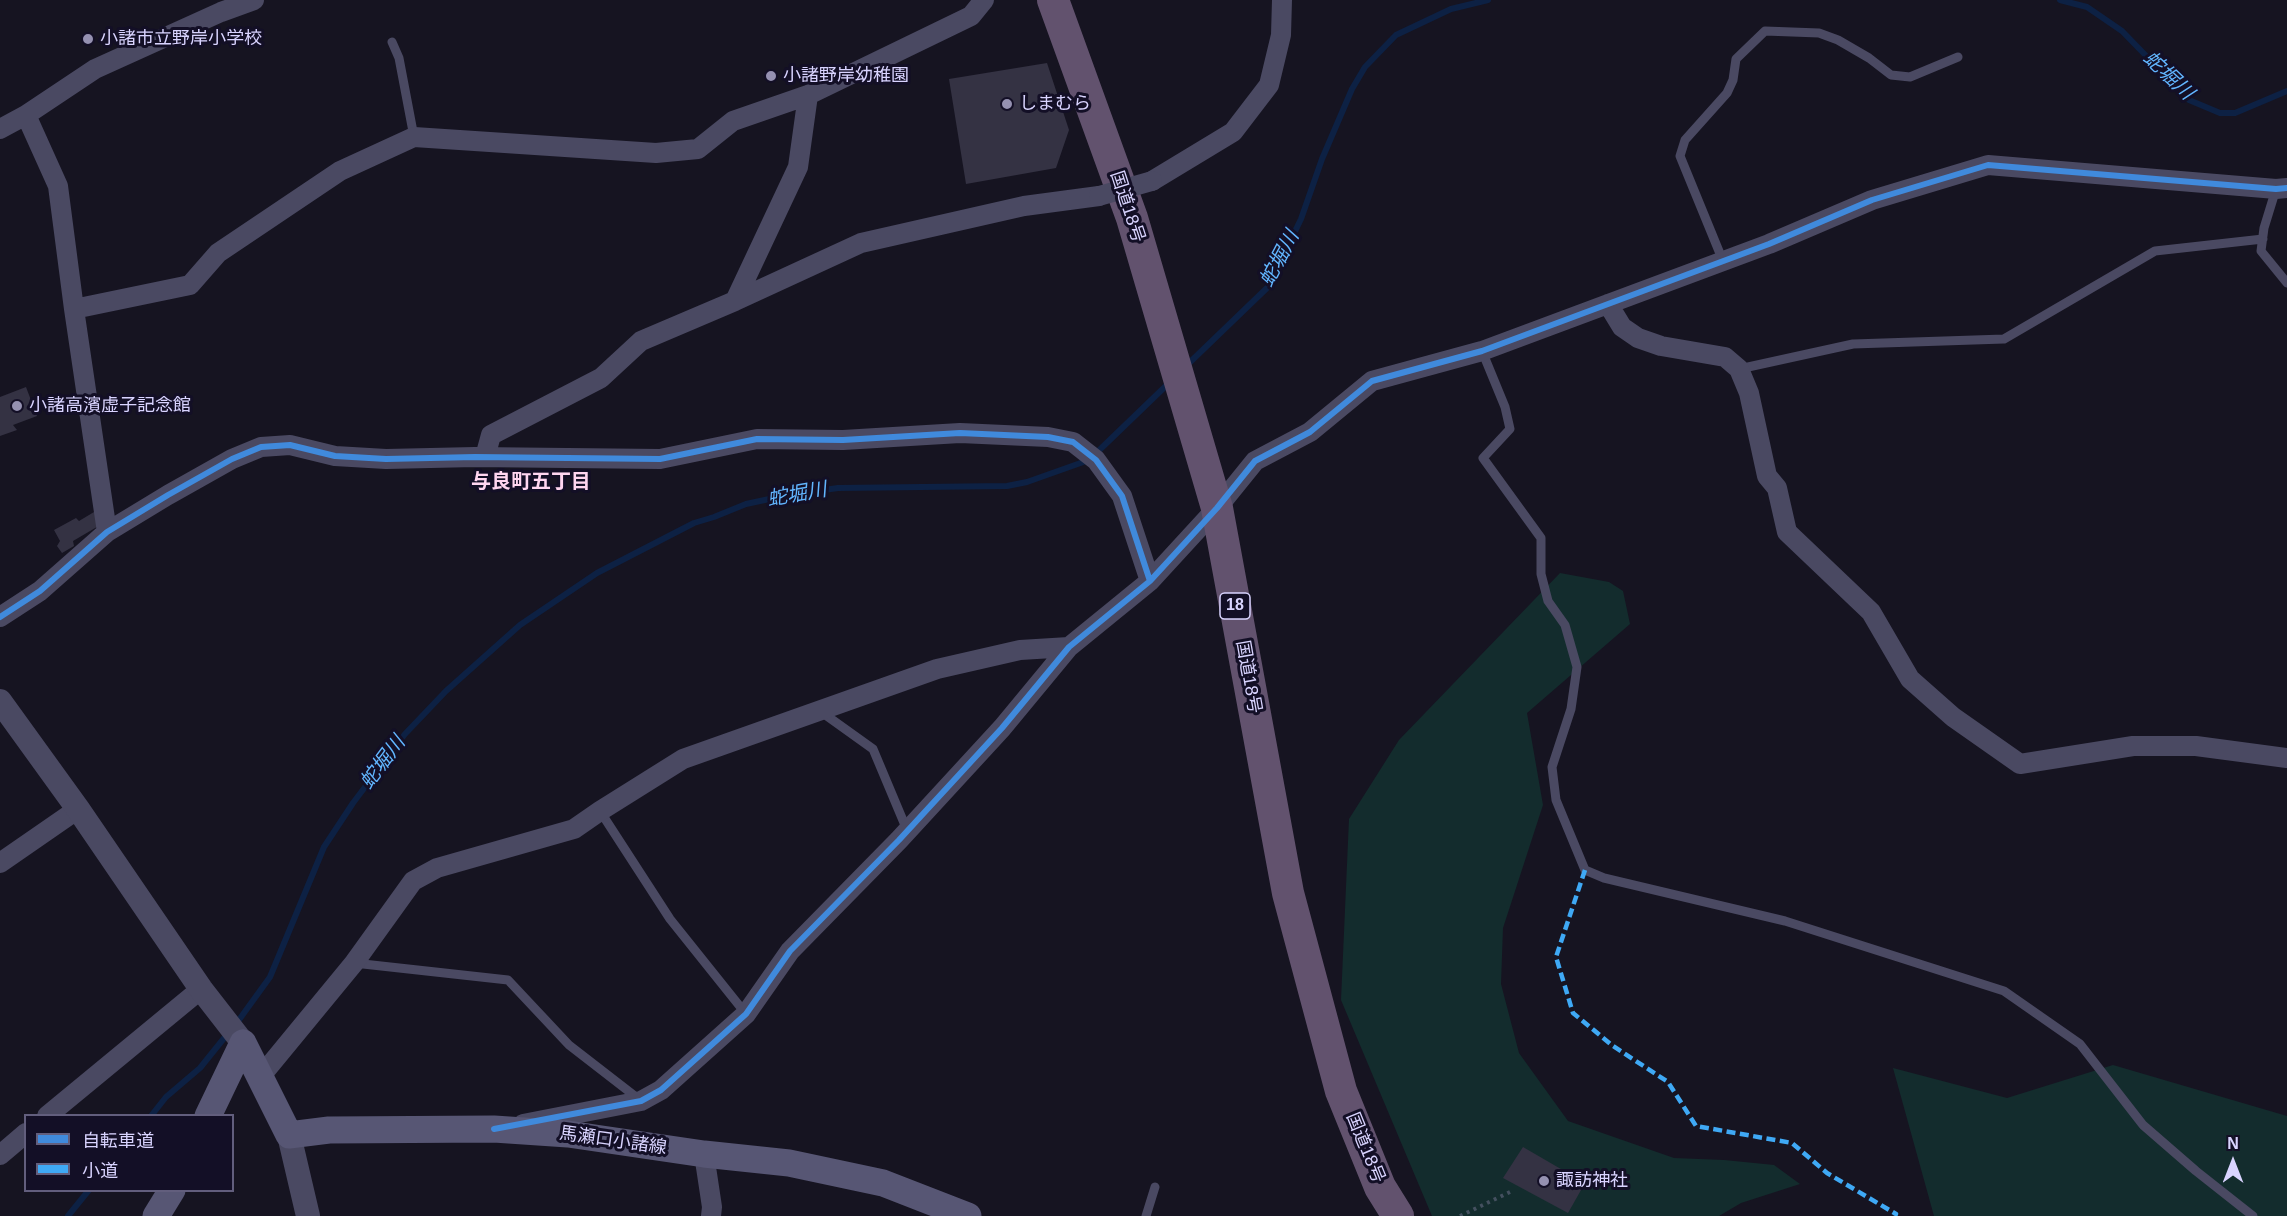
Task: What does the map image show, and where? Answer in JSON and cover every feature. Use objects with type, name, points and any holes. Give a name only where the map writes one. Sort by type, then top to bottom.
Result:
[{"type":"highway","name":"国道18号","points":[[1053,0],[1132,218],[1217,508],[1288,893],[1341,1091],[1380,1187],[1398,1216]]},
{"type":"main road","points":[[243,1043],[289,1135]]},
{"type":"main road","points":[[209,1114],[243,1043]]},
{"type":"main road","name":"馬瀬口小諸線","points":[[289,1135],[329,1130],[494,1129],[568,1134],[704,1154],[789,1163],[883,1183],[960,1214]]},
{"type":"main road","points":[[156,1216],[171,1192]]},
{"type":"street","points":[[0,129],[26,116],[95,69],[221,12],[254,0]]},
{"type":"street","points":[[74,309],[190,285],[218,253],[340,171],[414,137],[656,153],[698,149],[733,121],[808,95],[971,16],[984,0]]},
{"type":"street","points":[[485,457],[491,435],[601,378],[641,341],[861,243],[1023,206],[1099,196],[1152,181],[1233,132],[1269,85],[1281,35],[1282,0]]},
{"type":"street","points":[[735,301],[798,166],[808,95]]},
{"type":"street","points":[[26,116],[58,186],[107,532]]},
{"type":"street","points":[[494,1129],[641,1101],[661,1090],[746,1014],[790,951],[907,831],[1002,728],[1069,647],[1150,581],[1217,508],[1255,461],[1310,432],[1372,381],[1482,351],[1769,244],[1872,200],[1988,165],[2282,189]]},
{"type":"street","points":[[1608,303],[1622,327],[1638,338],[1661,346],[1725,357],[1740,369],[1749,393],[1767,476],[1776,488],[1787,532],[1871,612],[1910,679],[1953,717],[2020,764],[2133,746],[2196,746],[2287,758]]},
{"type":"street","points":[[0,617],[39,591],[107,532],[211,470],[261,447],[290,445],[335,456],[386,459],[485,457],[660,459],[757,439],[843,440],[960,433],[1048,436],[1073,442],[1096,460],[1122,496],[1150,581]]},
{"type":"street","points":[[261,1076],[354,963],[413,881],[437,868],[574,829],[683,759],[938,669],[1020,650],[1069,647]]},
{"type":"street","points":[[0,701],[78,809],[201,989],[243,1043]]},
{"type":"street","points":[[0,863],[78,809]]},
{"type":"street","points":[[49,1114],[201,989]]},
{"type":"street","points":[[0,1155],[24,1135]]},
{"type":"street","points":[[289,1135],[309,1216]]},
{"type":"street","points":[[704,1154],[712,1207],[711,1216]]},
{"type":"lane","points":[[1724,261],[1680,156],[1685,140],[1727,93],[1736,59],[1765,31],[1819,33],[1869,58],[1891,75],[1910,77],[1958,57]]},
{"type":"lane","points":[[392,42],[399,58],[414,137]]},
{"type":"lane","points":[[2282,189],[2263,239],[2261,251],[2287,283]]},
{"type":"lane","points":[[1740,369],[1853,344],[2004,339],[2155,252],[2263,239]]},
{"type":"lane","points":[[1482,351],[1505,406],[1510,429],[1483,458],[1541,538],[1541,574],[1548,601],[1565,625],[1577,667],[1571,708],[1552,767],[1556,800],[1585,870],[1604,878],[1785,921],[2004,991],[2080,1044],[2143,1125],[2253,1216]]},
{"type":"lane","points":[[820,711],[873,749],[907,831]]},
{"type":"lane","points":[[600,811],[670,919],[746,1014]]},
{"type":"lane","points":[[354,963],[508,980],[570,1045],[641,1101]]},
{"type":"lane","points":[[1146,1216],[1155,1187]]},
{"type":"path","points":[[1460,1216],[1510,1192]]},
{"type":"green space","points":[[1560,573],[1609,582],[1623,591],[1630,624],[1527,713],[1543,805],[1503,928],[1501,984],[1519,1053],[1568,1121],[1674,1158],[1774,1165],[1800,1184],[1741,1203],[1719,1216],[1432,1216],[1341,1000],[1349,819],[1399,740]]},
{"type":"green space","points":[[2113,1065],[2287,1116],[2287,1216],[1934,1216],[1893,1068],[2007,1098]]},
{"type":"building","name":"しまむら","points":[[1047,63],[1069,130],[1056,168],[966,184],[949,79]]},
{"type":"building","name":"小諸高濱虚子記念館","points":[[26,387],[37,416],[13,425],[17,430],[0,436],[0,397]]},
{"type":"building","points":[[94,512],[102,524],[73,541],[74,546],[62,553],[57,546],[60,541],[54,530],[76,518],[79,521]]},
{"type":"building","name":"諏訪神社","points":[[1523,1147],[1585,1183],[1568,1213],[1503,1178]]},
{"type":"waterway","name":"蛇堀川","points":[[1185,367],[1268,287],[1301,219],[1322,159],[1352,89],[1365,67],[1396,35],[1451,9],[1488,0]]},
{"type":"waterway","name":"蛇堀川","points":[[2060,0],[2087,7],[2122,31],[2189,100],[2220,113],[2235,113],[2287,91]]},
{"type":"waterway","name":"蛇堀川","points":[[236,1024],[270,977],[324,847],[353,803],[405,734],[446,691],[520,625],[597,573],[694,523],[746,504],[838,488],[1007,486],[1027,482],[1089,460],[1171,381]]},
{"type":"waterway","name":"蛇堀川","points":[[153,1114],[166,1097],[200,1068],[229,1032]]},
{"type":"waterway","name":"蛇堀川","points":[[68,1216],[87,1192]]},
{"type":"marked path","points":[[1585,870],[1556,957],[1573,1013],[1613,1046],[1668,1082],[1696,1126],[1792,1143],[1827,1173],[1896,1214],[1895,1216]]},
{"type":"cycle path","points":[[494,1129],[641,1101],[661,1090],[746,1014],[790,951],[899,840],[1002,728],[1069,647],[1150,581],[1217,508],[1255,461],[1310,432],[1372,381],[1482,351],[1769,244],[1872,200],[1988,165],[2276,189],[2287,188]]},
{"type":"cycle path","points":[[0,617],[40,591],[107,532],[168,495],[232,459],[261,447],[290,445],[335,456],[386,459],[475,457],[660,459],[757,439],[843,440],[960,433],[1048,437],[1073,442],[1096,460],[1122,496],[1150,581]]},
{"type":"place","name":"小諸市立野岸小学校","points":[[88,39]]},
{"type":"place","name":"小諸野岸幼稚園","points":[[771,76]]},
{"type":"place","name":"しまむら","points":[[1007,104]]},
{"type":"place","name":"小諸高濱虚子記念館","points":[[17,406]]},
{"type":"place","name":"諏訪神社","points":[[1544,1181]]},
{"type":"district","name":"与良町五丁目","points":[[531,482]]}]
